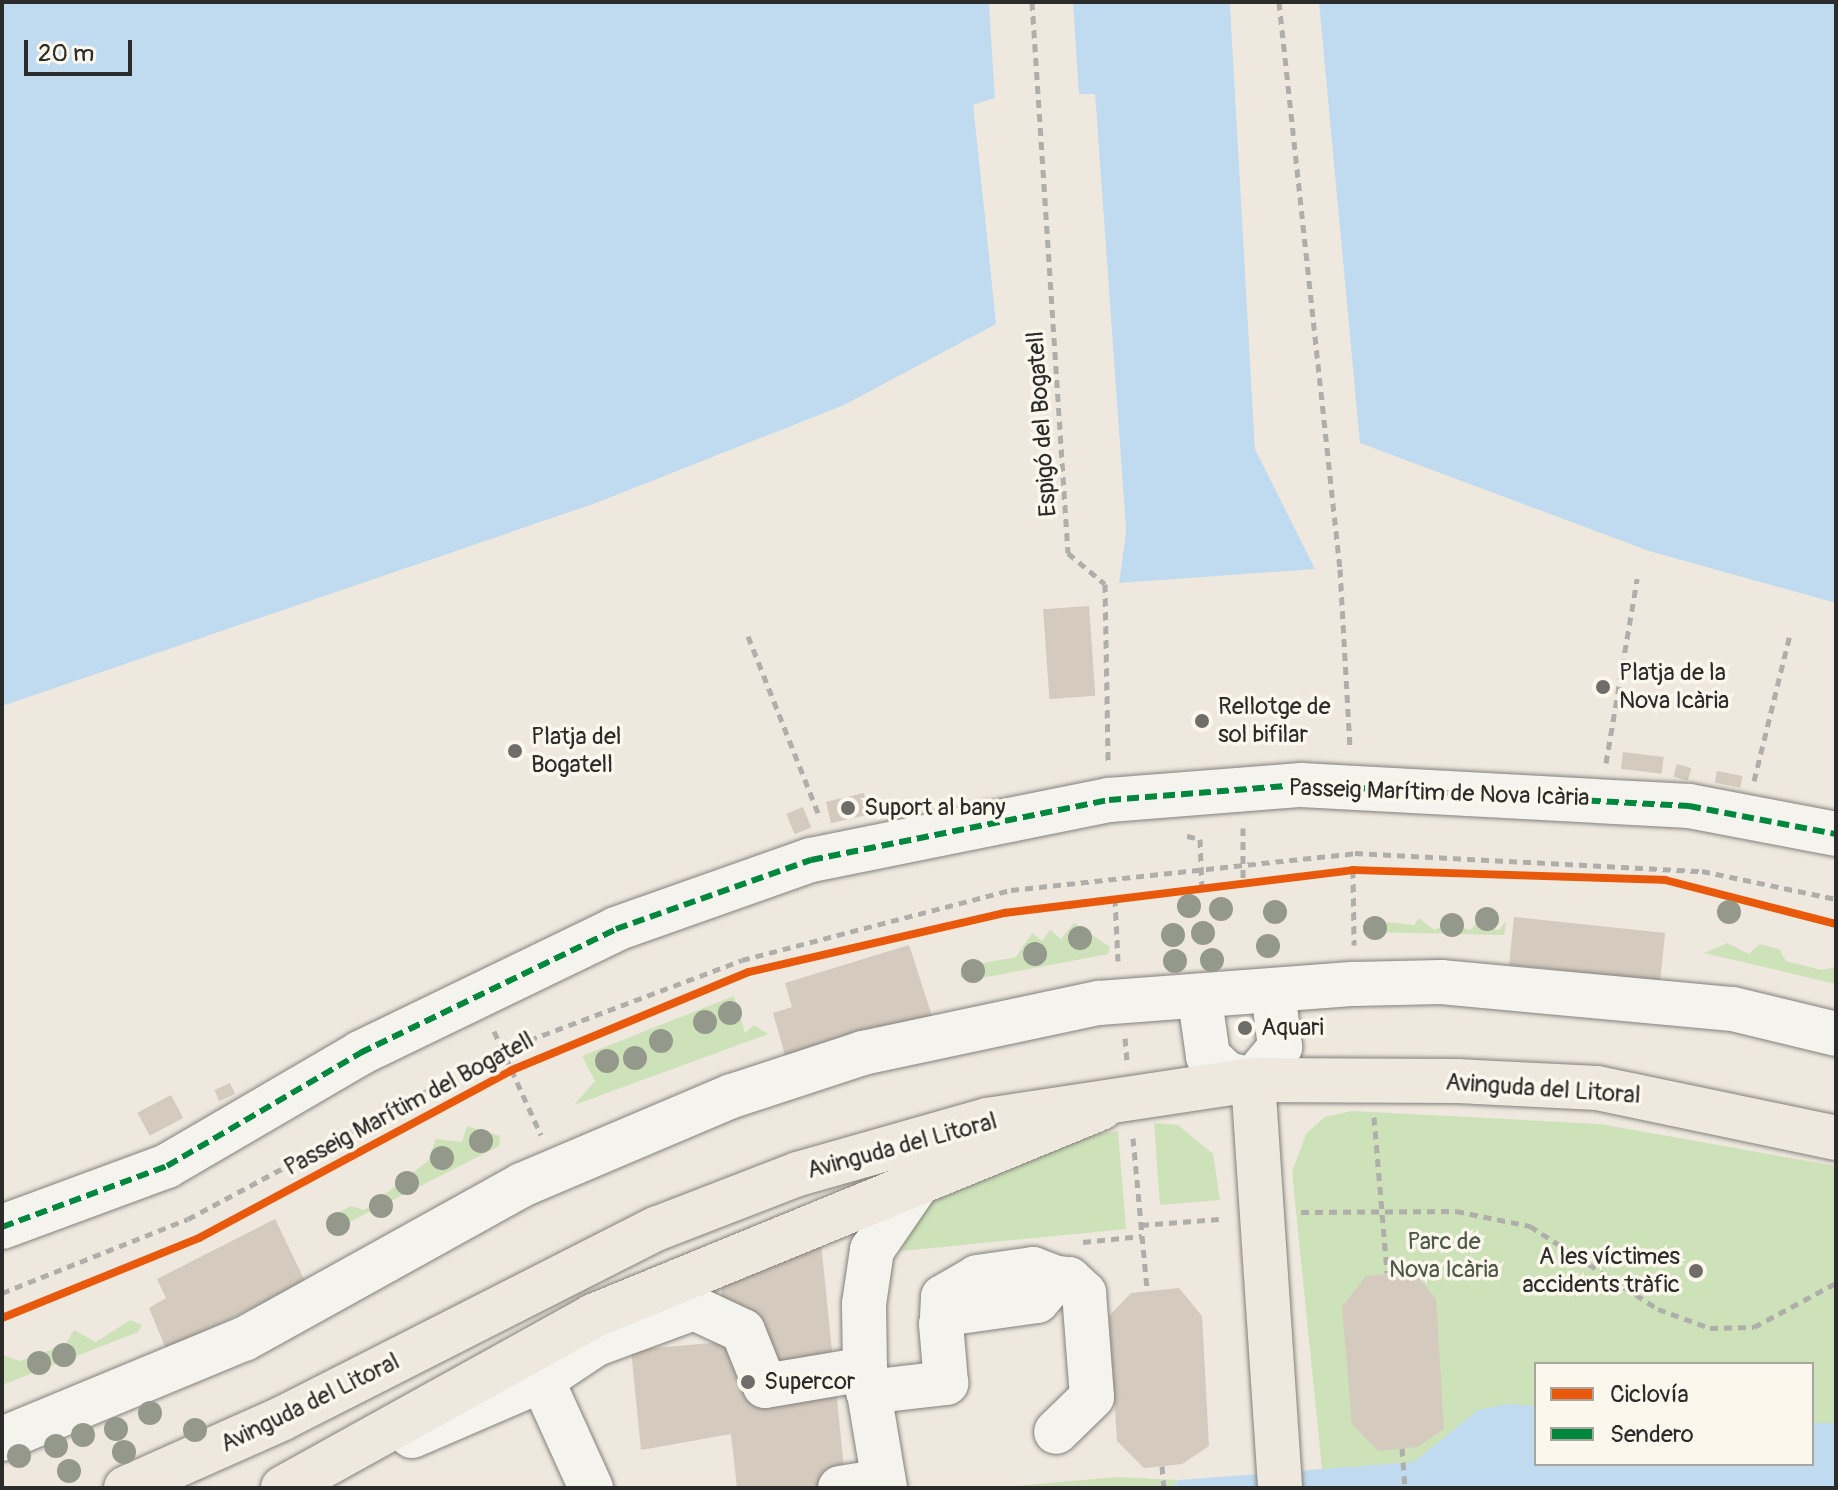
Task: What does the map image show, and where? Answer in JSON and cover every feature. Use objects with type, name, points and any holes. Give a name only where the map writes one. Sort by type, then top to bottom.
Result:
[{"type":"main road","name":"Avinguda del Litoral","points":[[126,1488],[686,1217],[798,1174],[960,1127],[1121,1106],[1253,1080],[1597,1088],[1836,1138]]},
{"type":"main road","points":[[1253,1080],[1280,1488]]},
{"type":"main road","points":[[283,1488],[593,1316],[918,1183],[1121,1106]]},
{"type":"street","name":"Passeig Marítim de Nova Icària","points":[[835,856],[1042,817],[1109,800],[1351,787],[1600,799],[1745,817],[1836,834]]},
{"type":"street","points":[[2,1227],[167,1166],[360,1053],[616,929],[835,856]]},
{"type":"street","points":[[2,1439],[244,1339],[522,1185],[732,1096],[863,1053],[1099,1003],[1200,1000],[1231,991],[1441,982],[1733,1009],[1836,1034]]},
{"type":"street","points":[[1200,1000],[1208,1056],[1227,1074],[1253,1080],[1280,1047],[1273,991]]},
{"type":"street","points":[[840,1488],[884,1485],[867,1380],[872,1250],[918,1183]]},
{"type":"street","points":[[367,1439],[412,1436],[542,1380],[596,1344],[694,1308],[743,1331],[765,1386],[867,1380],[946,1383],[941,1324],[964,1310],[1037,1301],[1057,1278],[1082,1286],[1092,1397],[1056,1432]]},
{"type":"street","points":[[542,1380],[591,1488]]},
{"type":"path","points":[[1279,2],[1340,569],[1351,787]]},
{"type":"path","points":[[1600,799],[1637,579]]},
{"type":"path","points":[[1745,817],[1790,634]]},
{"type":"path","points":[[748,636],[835,856]]},
{"type":"path","points":[[1200,839],[1202,890]]},
{"type":"path","points":[[1238,840],[1243,886]]},
{"type":"path","points":[[1201,867],[1240,861],[1355,853],[1521,858],[1702,871],[1836,899]]},
{"type":"path","points":[[1353,870],[1354,958]]},
{"type":"path","points":[[1114,898],[1118,961]]},
{"type":"path","points":[[1125,1025],[1121,1106],[1141,1225],[1147,1289]]},
{"type":"path","points":[[492,1027],[545,1144]]},
{"type":"path","points":[[1374,1111],[1387,1272]]},
{"type":"path","points":[[1296,1213],[1382,1209],[1456,1211],[1530,1226],[1658,1309],[1710,1328],[1754,1327],[1836,1283]]},
{"type":"path","points":[[1141,1225],[1219,1219]]},
{"type":"path","points":[[1402,1448],[1405,1488]]},
{"type":"path","points":[[1162,1466],[1164,1488]]},
{"type":"green space","points":[[1419,918],[1434,930],[1450,923],[1470,930],[1477,923],[1499,930],[1506,921],[1504,935],[1363,932],[1375,922],[1381,928],[1388,922],[1414,925]]},
{"type":"green space","points":[[1074,923],[1110,947],[1108,954],[966,981],[959,976],[967,966],[1016,957],[1032,933],[1042,941],[1050,930],[1061,939]]},
{"type":"green space","points":[[1727,943],[1749,954],[1760,944],[1779,949],[1786,961],[1821,970],[1836,967],[1836,984],[1704,953]]},
{"type":"green space","points":[[734,996],[745,1033],[754,1025],[768,1034],[574,1105],[595,1081],[582,1056]]},
{"type":"green space","name":"Parc de Nova Icària","points":[[1352,1111],[1600,1124],[1836,1166],[1836,1488],[1324,1488],[1292,1172],[1306,1134],[1325,1117]]},
{"type":"green space","points":[[1154,1123],[1178,1125],[1213,1154],[1220,1200],[1160,1205]]},
{"type":"green space","points":[[467,1126],[500,1136],[499,1146],[328,1233],[334,1215],[351,1206],[364,1210],[428,1161],[436,1139],[462,1142]]},
{"type":"green space","points":[[1118,1131],[1126,1229],[902,1251],[915,1207],[1071,1139]]},
{"type":"green space","points":[[130,1320],[142,1325],[138,1332],[2,1385],[2,1355],[20,1361],[65,1345],[74,1330],[96,1342]]},
{"type":"green space","points":[[1116,1477],[1179,1480],[1171,1488],[993,1488]]},
{"type":"water","points":[[2,2],[989,2],[995,98],[974,106],[996,324],[844,405],[596,503],[2,706]]},
{"type":"water","points":[[1073,2],[1230,2],[1255,449],[1315,569],[1119,583],[1126,531],[1095,95],[1079,95]]},
{"type":"water","points":[[1319,2],[1836,2],[1836,603],[1649,551],[1360,443]]},
{"type":"water","points":[[1508,1404],[1534,1406],[1534,1466],[1814,1466],[1814,1423],[1836,1423],[1836,1488],[1171,1488],[1179,1480],[1414,1462],[1478,1410]]},
{"type":"pier","points":[[989,2],[999,99],[978,108],[997,328],[973,105],[995,98]]},
{"type":"pier","points":[[1069,2],[1079,94],[1095,94],[1126,531],[1119,583],[1122,531],[1091,98],[1076,96]]},
{"type":"pier","points":[[1230,2],[1239,61],[1259,448],[1319,569],[1255,449]]},
{"type":"pier","points":[[1315,2],[1319,2],[1319,446],[1315,446]]},
{"type":"building","points":[[1089,606],[1095,696],[1049,699],[1043,609]]},
{"type":"building","points":[[1623,752],[1664,757],[1662,774],[1621,769]]},
{"type":"building","points":[[1677,764],[1691,768],[1688,781],[1673,776]]},
{"type":"building","points":[[1717,771],[1743,776],[1740,788],[1715,783]]},
{"type":"building","name":"Suport al bany","points":[[864,793],[869,814],[831,823],[826,802]]},
{"type":"building","points":[[803,807],[811,827],[795,834],[786,814]]},
{"type":"building","points":[[1514,917],[1665,933],[1660,981],[1509,965]]},
{"type":"building","points":[[909,945],[933,1019],[786,1059],[773,1013],[792,1007],[785,983]]},
{"type":"building","points":[[230,1083],[235,1094],[219,1101],[214,1090]]},
{"type":"building","points":[[171,1095],[183,1118],[150,1136],[137,1113]]},
{"type":"building","points":[[275,1219],[306,1283],[166,1349],[149,1308],[166,1298],[157,1279]]},
{"type":"building","points":[[820,1233],[846,1488],[737,1488],[731,1434],[641,1450],[631,1350],[722,1342],[721,1277]]},
{"type":"building","points":[[1413,1271],[1436,1299],[1444,1429],[1417,1447],[1378,1451],[1352,1424],[1342,1307],[1366,1276]]},
{"type":"building","points":[[1179,1288],[1202,1316],[1209,1446],[1182,1464],[1144,1468],[1117,1441],[1109,1316],[1131,1293]]},
{"type":"marked path","points":[[2,1227],[167,1166],[360,1053],[616,929],[811,860],[1109,800],[1301,785],[1689,806],[1836,834]]},
{"type":"cycle path","name":"Passeig Marítim del Bogatell","points":[[2,1318],[199,1238],[512,1070],[749,972],[1004,913],[1353,870],[1665,880],[1836,924]]},
{"type":"place","name":"Platja de la Nova Icària","points":[[1603,687]]},
{"type":"place","name":"Rellotge de sol bifilar","points":[[1202,721]]},
{"type":"place","name":"Platja del Bogatell","points":[[515,751]]},
{"type":"place","name":"Suport al bany","points":[[848,808]]},
{"type":"place","name":"Aquari","points":[[1245,1028]]},
{"type":"place","name":"A les víctimes accidents tràfic","points":[[1696,1271]]},
{"type":"place","name":"Supercor","points":[[748,1382]]}]
